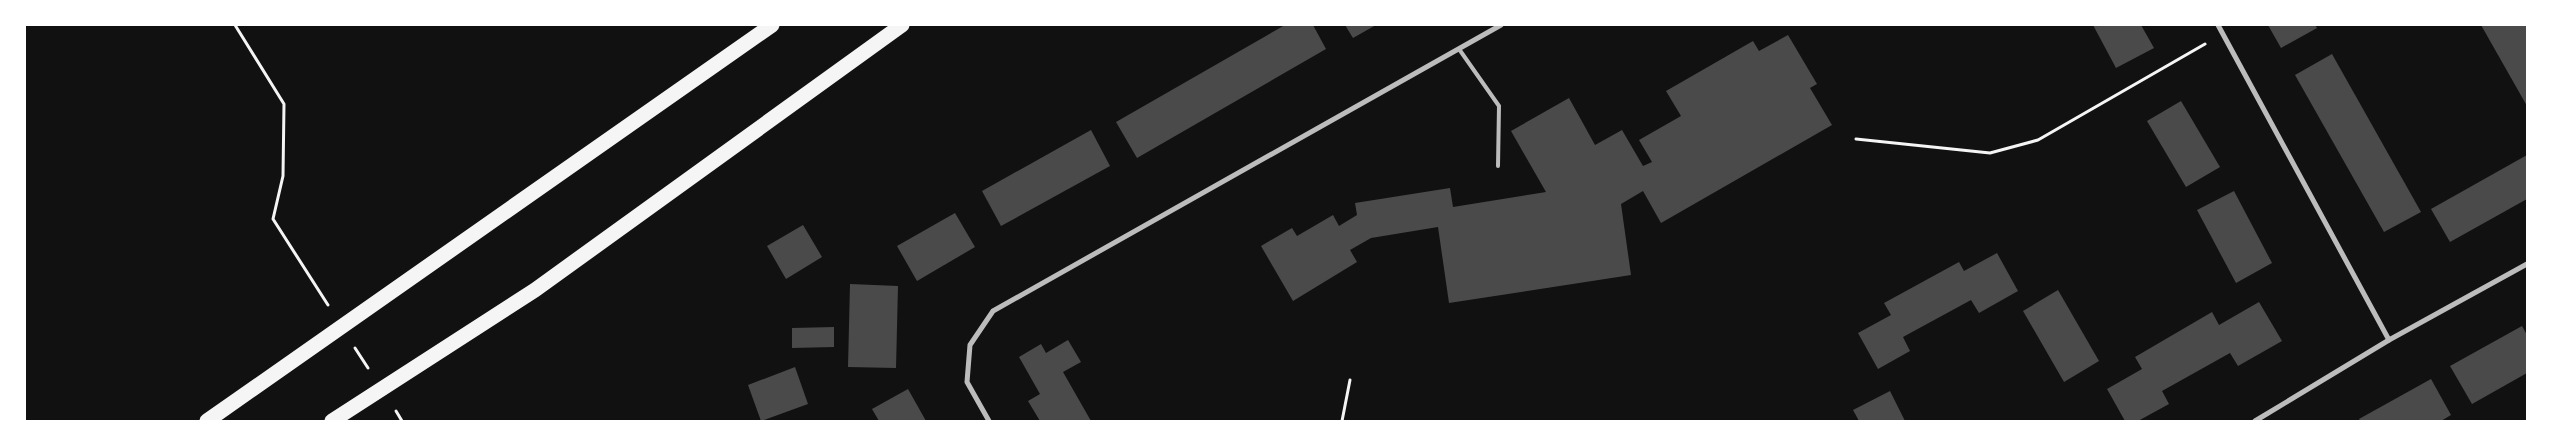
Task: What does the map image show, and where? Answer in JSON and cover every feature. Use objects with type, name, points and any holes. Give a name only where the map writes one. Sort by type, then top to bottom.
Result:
[{"type":"highway","points":[[207,421],[772,25]]},
{"type":"highway","points":[[332,421],[535,290],[902,25]]},
{"type":"street","points":[[989,421],[967,382],[970,345],[993,312],[1501,25]]},
{"type":"street","points":[[2218,25],[2389,340]]},
{"type":"street","points":[[2254,421],[2389,340],[2527,264]]},
{"type":"lane","points":[[1459,49],[1499,106],[1498,166]]},
{"type":"path","points":[[235,25],[284,104],[283,176],[273,218]]},
{"type":"path","points":[[1856,140],[1990,153],[2038,140],[2072,123],[2222,34]]},
{"type":"path","points":[[1342,421],[1350,380]]},
{"type":"building","points":[[1285,25],[1313,25],[1326,49],[1137,158],[1116,122]]},
{"type":"building","points":[[1345,25],[1376,25],[1353,38]]},
{"type":"building","points":[[2093,25],[2141,25],[2154,48],[2116,68]]},
{"type":"building","points":[[2268,25],[2315,25],[2317,28],[2281,48]]},
{"type":"building","points":[[2481,25],[2527,25],[2527,106]]},
{"type":"building","points":[[1788,35],[1817,84],[1810,88],[1832,125],[1661,223],[1643,191],[1621,204],[1631,275],[1449,303],[1438,227],[1371,238],[1350,250],[1357,262],[1293,301],[1261,246],[1292,228],[1297,236],[1333,215],[1339,226],[1357,215],[1355,203],[1450,188],[1453,207],[1546,192],[1511,131],[1569,98],[1595,145],[1622,130],[1643,166],[1652,162],[1639,140],[1681,116],[1666,91],[1753,41],[1759,51]]},
{"type":"building","points":[[2332,54],[2421,212],[2384,232],[2295,75]]},
{"type":"building","points":[[2181,101],[2220,167],[2186,187],[2147,121]]},
{"type":"building","points":[[1091,130],[1110,166],[1001,226],[982,191]]},
{"type":"building","points":[[2527,155],[2527,199],[2450,242],[2431,209]]},
{"type":"building","points":[[2234,191],[2272,263],[2236,283],[2197,210]]},
{"type":"building","points":[[955,213],[975,247],[917,281],[897,246]]},
{"type":"building","points":[[803,225],[822,257],[786,279],[767,246]]},
{"type":"building","points":[[1997,253],[2018,291],[1979,313],[1971,300],[1903,337],[1910,351],[1878,369],[1858,333],[1891,315],[1884,303],[1959,262],[1964,271]]},
{"type":"building","points":[[850,284],[898,286],[896,368],[848,367]]},
{"type":"building","points":[[2058,290],[2099,361],[2064,382],[2023,311]]},
{"type":"building","points":[[2259,302],[2282,341],[2238,366],[2230,353],[2162,391],[2169,404],[2138,421],[2125,421],[2107,389],[2142,369],[2135,357],[2212,312],[2219,325]]},
{"type":"building","points":[[2522,326],[2527,335],[2527,373],[2472,404],[2450,366]]},
{"type":"building","points":[[834,327],[834,347],[792,348],[792,328]]},
{"type":"building","points":[[1068,340],[1081,362],[1063,372],[1091,421],[1040,421],[1028,401],[1040,394],[1019,357],[1041,344],[1046,353]]},
{"type":"building","points":[[795,367],[808,404],[761,421],[748,385]]},
{"type":"building","points":[[2431,379],[2451,415],[2441,421],[2360,421],[2359,419]]},
{"type":"building","points":[[908,389],[926,421],[879,421],[872,409]]},
{"type":"building","points":[[1890,391],[1905,421],[1859,421],[1853,410]]}]
